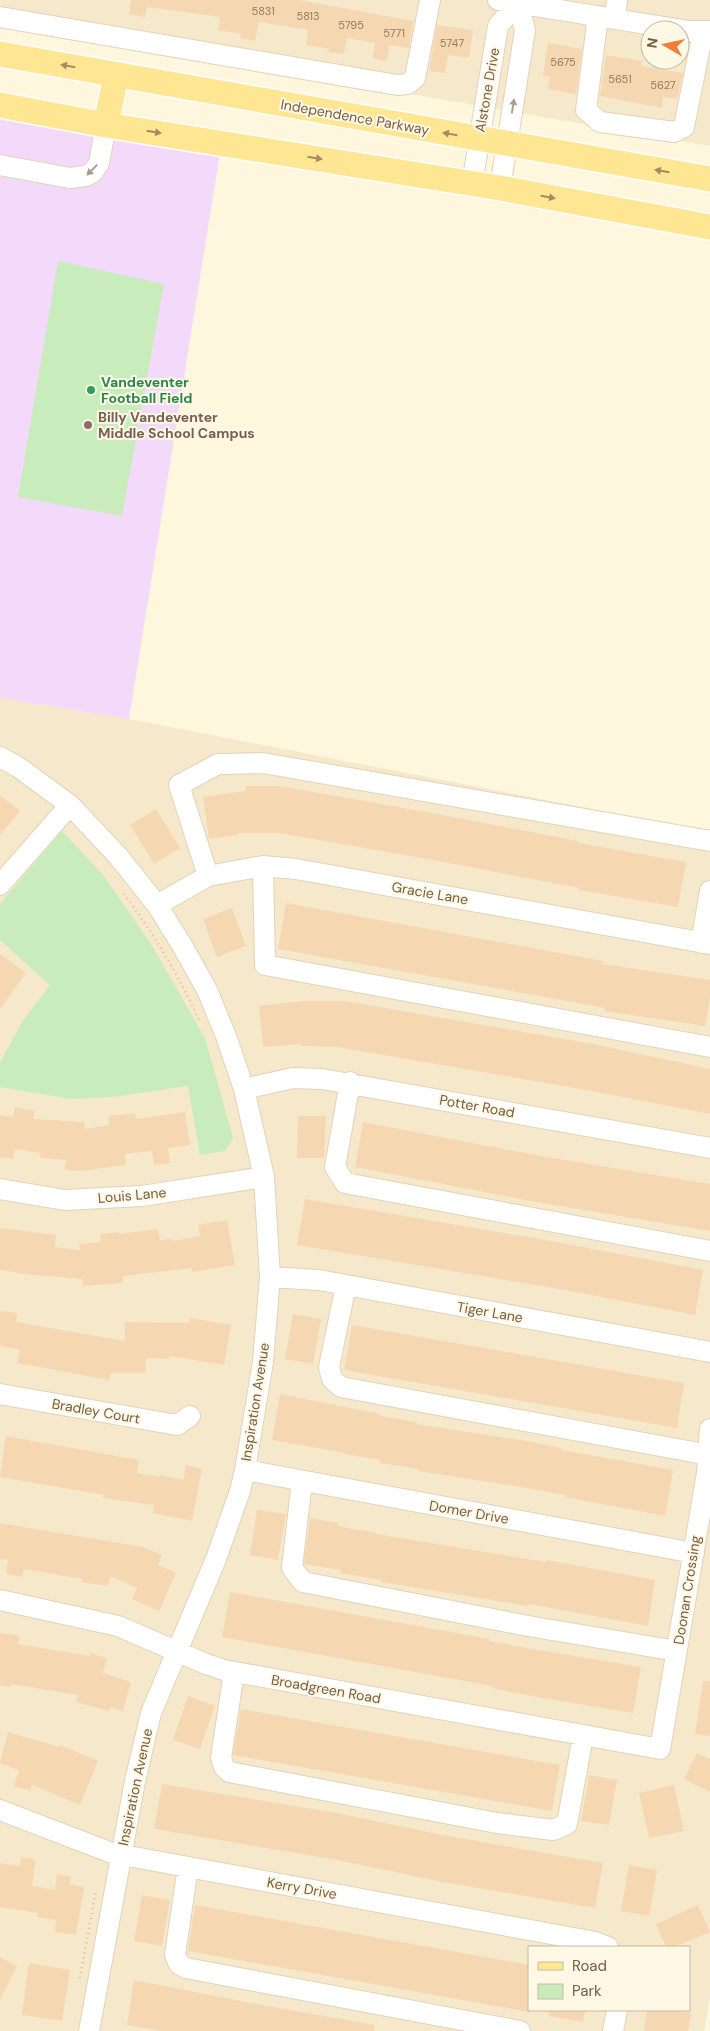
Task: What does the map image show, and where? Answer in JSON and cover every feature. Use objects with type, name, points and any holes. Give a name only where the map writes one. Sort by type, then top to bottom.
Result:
[{"type":"main road","name":"Independence Parkway","points":[[0,54],[710,179]]},
{"type":"main road","points":[[106,125],[116,75]]},
{"type":"main road","points":[[0,105],[106,125],[500,188],[710,227]]},
{"type":"street","points":[[0,17],[397,85],[408,84],[415,78],[430,0]]},
{"type":"street","points":[[511,1],[610,12],[689,32],[706,32],[684,127],[674,132],[600,122],[586,110],[610,12]]},
{"type":"street","name":"Alstone Drive","points":[[472,184],[498,26],[511,1]]},
{"type":"street","name":"Alstone Drive","points":[[500,188],[525,30],[511,1]]},
{"type":"street","points":[[0,165],[70,178],[86,176],[93,172],[99,163],[106,125]]},
{"type":"street","name":"Inspiration Avenue","points":[[0,757],[70,806],[118,856],[157,905],[207,990],[244,1089],[264,1177],[270,1277],[263,1362],[245,1470],[240,1491],[216,1559],[151,1713],[135,1781],[89,2031]]},
{"type":"street","points":[[208,876],[180,785],[218,764],[263,763],[710,841]]},
{"type":"street","points":[[0,885],[70,806]]},
{"type":"street","points":[[263,866],[265,965],[710,1047]]},
{"type":"street","name":"Gracie Lane","points":[[157,905],[208,876],[263,866],[296,869],[705,944]]},
{"type":"street","points":[[705,944],[710,891]]},
{"type":"street","name":"Potter Road","points":[[244,1089],[292,1078],[322,1078],[710,1148]]},
{"type":"street","points":[[350,1082],[335,1167],[345,1183],[710,1251]]},
{"type":"street","name":"Louis Lane","points":[[0,1189],[65,1200],[132,1197],[264,1177]]},
{"type":"street","name":"Tiger Lane","points":[[270,1277],[319,1280],[710,1352]]},
{"type":"street","points":[[346,1285],[330,1367],[332,1379],[341,1387],[709,1455]]},
{"type":"street","name":"Bradley Court","points":[[0,1394],[177,1425],[190,1416]]},
{"type":"street","name":"Doonan Crossing","points":[[660,1749],[694,1552],[709,1455],[710,1430]]},
{"type":"street","name":"Domer Drive","points":[[245,1470],[694,1552]]},
{"type":"street","points":[[302,1481],[292,1568],[302,1582],[528,1626],[677,1651]]},
{"type":"street","name":"Broadgreen Road","points":[[0,1600],[118,1626],[206,1664],[234,1672],[660,1749]]},
{"type":"street","points":[[234,1672],[221,1758],[224,1767],[230,1772],[488,1821],[554,1830],[567,1824],[583,1736]]},
{"type":"street","name":"Kerry Drive","points":[[0,1810],[121,1855],[595,1942],[605,1946]]},
{"type":"street","points":[[188,1867],[175,1955],[179,1964],[186,1968],[520,2031]]},
{"type":"street","points":[[613,2031],[617,2011]]},
{"type":"path","points":[[123,892],[148,926],[179,980],[200,1022]]},
{"type":"shaded area","points":[[0,0],[710,0],[710,146],[0,23]]},
{"type":"shaded area","name":"Billy Vandeventer Middle School Campus","points":[[0,117],[220,153],[129,719],[0,698]]},
{"type":"shaded area","points":[[0,698],[129,719],[710,832],[710,1996],[704,2031],[0,2031]]},
{"type":"green space","name":"Vandeventer Football Field","points":[[58,261],[164,284],[122,516],[18,497]]},
{"type":"green space","points":[[62,831],[103,875],[151,944],[205,1038],[233,1138],[225,1151],[200,1155],[188,1086],[112,1097],[71,1099],[0,1087],[0,1063],[22,1022],[50,985],[0,940],[0,904]]},
{"type":"building","points":[[131,0],[299,0],[413,21],[409,48],[389,45],[387,61],[372,58],[375,43],[347,38],[344,54],[328,52],[329,49],[306,45],[308,30],[259,22],[255,41],[240,38],[241,34],[218,30],[220,17],[147,7],[145,17],[129,14]]},
{"type":"building","points":[[437,25],[473,30],[469,58],[448,55],[445,73],[429,71]]},
{"type":"building","points":[[548,43],[582,49],[576,94],[548,89],[550,77],[543,76]]},
{"type":"building","points":[[606,55],[640,61],[640,70],[665,70],[683,73],[677,99],[663,97],[662,108],[600,96]]},
{"type":"building","points":[[246,786],[279,786],[432,813],[578,841],[578,843],[686,862],[678,907],[579,890],[579,888],[433,860],[279,833],[238,833],[238,835],[209,839],[203,797],[246,791]]},
{"type":"building","points":[[0,795],[20,811],[0,835]]},
{"type":"building","points":[[156,809],[180,848],[154,864],[130,825]]},
{"type":"building","points":[[286,903],[603,961],[603,964],[710,980],[710,997],[705,1026],[604,1011],[605,1008],[278,949]]},
{"type":"building","points":[[232,908],[246,946],[217,957],[203,919]]},
{"type":"building","points":[[0,954],[26,973],[0,1009]]},
{"type":"building","points":[[302,1001],[345,1001],[593,1044],[710,1069],[710,1114],[592,1091],[337,1047],[301,1046],[301,1044],[263,1047],[259,1006]]},
{"type":"building","points":[[15,1107],[35,1111],[33,1119],[85,1122],[84,1129],[109,1125],[108,1116],[135,1113],[136,1119],[185,1112],[190,1145],[168,1148],[170,1163],[154,1165],[152,1151],[125,1154],[126,1165],[80,1171],[65,1170],[66,1160],[40,1158],[40,1153],[15,1149],[13,1159],[0,1157],[0,1115],[13,1117]]},
{"type":"building","points":[[298,1116],[326,1116],[324,1158],[297,1158]]},
{"type":"building","points":[[363,1122],[535,1155],[710,1184],[710,1231],[536,1202],[355,1167]]},
{"type":"building","points":[[305,1199],[557,1242],[703,1270],[695,1315],[559,1289],[297,1245]]},
{"type":"building","points":[[227,1220],[235,1265],[192,1272],[192,1268],[123,1276],[123,1283],[83,1286],[82,1279],[0,1270],[0,1228],[56,1235],[55,1247],[80,1250],[79,1244],[101,1242],[100,1234],[119,1232],[119,1234],[158,1229],[160,1240],[172,1239],[173,1241],[200,1236],[198,1225]]},
{"type":"building","points":[[0,1311],[17,1313],[16,1322],[125,1341],[125,1322],[189,1323],[190,1318],[231,1325],[224,1365],[169,1356],[169,1359],[146,1358],[146,1373],[110,1373],[109,1380],[17,1363],[20,1350],[0,1346]]},
{"type":"building","points":[[293,1314],[321,1319],[313,1364],[285,1359]]},
{"type":"building","points":[[352,1325],[684,1383],[677,1428],[344,1370]]},
{"type":"building","points":[[280,1394],[380,1414],[380,1416],[417,1422],[416,1424],[527,1441],[562,1448],[562,1450],[673,1470],[665,1516],[565,1497],[566,1495],[418,1471],[418,1469],[380,1463],[381,1460],[272,1440]]},
{"type":"building","points":[[6,1436],[139,1460],[137,1473],[160,1477],[160,1475],[183,1480],[186,1465],[202,1469],[192,1521],[153,1513],[154,1505],[103,1498],[104,1495],[0,1477]]},
{"type":"building","points":[[257,1510],[286,1514],[278,1560],[250,1555]]},
{"type":"building","points":[[310,1518],[338,1523],[338,1526],[376,1534],[546,1562],[547,1560],[655,1580],[648,1626],[529,1604],[528,1606],[381,1582],[381,1580],[340,1573],[341,1570],[304,1564]]},
{"type":"building","points":[[0,1523],[143,1547],[162,1555],[158,1565],[176,1573],[159,1611],[132,1599],[137,1588],[110,1576],[108,1586],[81,1582],[82,1579],[24,1569],[22,1577],[6,1574],[8,1560],[0,1559]]},
{"type":"building","points":[[230,1592],[490,1639],[489,1641],[527,1648],[641,1667],[633,1713],[531,1696],[491,1688],[492,1686],[222,1637]]},
{"type":"building","points":[[0,1633],[20,1636],[18,1644],[90,1656],[90,1653],[107,1658],[103,1673],[131,1682],[123,1711],[110,1707],[109,1711],[76,1702],[78,1695],[11,1684],[11,1687],[0,1686]]},
{"type":"building","points":[[703,1681],[710,1681],[710,1736],[695,1734]]},
{"type":"building","points":[[188,1696],[215,1706],[200,1749],[173,1740]]},
{"type":"building","points":[[241,1709],[560,1765],[552,1811],[233,1755]]},
{"type":"building","points":[[8,1732],[59,1747],[60,1745],[98,1761],[80,1805],[32,1785],[30,1791],[14,1786],[19,1770],[0,1763]]},
{"type":"building","points":[[697,1753],[710,1759],[710,1792],[684,1779]]},
{"type":"building","points":[[589,1775],[617,1780],[609,1825],[581,1821]]},
{"type":"building","points":[[162,1784],[337,1813],[443,1835],[603,1863],[595,1908],[443,1882],[337,1860],[154,1829]]},
{"type":"building","points":[[674,1785],[684,1831],[649,1838],[639,1793]]},
{"type":"building","points":[[21,1857],[36,1860],[32,1886],[55,1890],[57,1874],[71,1877],[70,1884],[84,1887],[76,1935],[55,1932],[56,1920],[37,1917],[38,1913],[0,1907],[0,1863],[20,1866]]},
{"type":"building","points":[[629,1865],[657,1870],[649,1916],[621,1911]]},
{"type":"building","points":[[142,1895],[170,1900],[162,1946],[134,1941]]},
{"type":"building","points":[[195,1905],[528,1965],[529,2012],[188,1951]]},
{"type":"building","points":[[698,1905],[710,1932],[676,1946],[666,1946],[656,1924]]},
{"type":"building","points":[[0,1957],[17,1966],[0,2000]]},
{"type":"building","points":[[29,1963],[70,1970],[62,2021],[22,2015]]},
{"type":"building","points":[[134,1980],[375,2025],[374,2031],[161,2031],[127,2025]]},
{"type":"building","points":[[549,2011],[585,2011],[583,2022],[549,2016]]},
{"type":"building","points":[[647,2011],[691,2013],[688,2031],[644,2031]]},
{"type":"place","name":"Vandeventer Football Field","points":[[91,390]]},
{"type":"place","name":"Billy Vandeventer Middle School Campus","points":[[88,425]]}]
